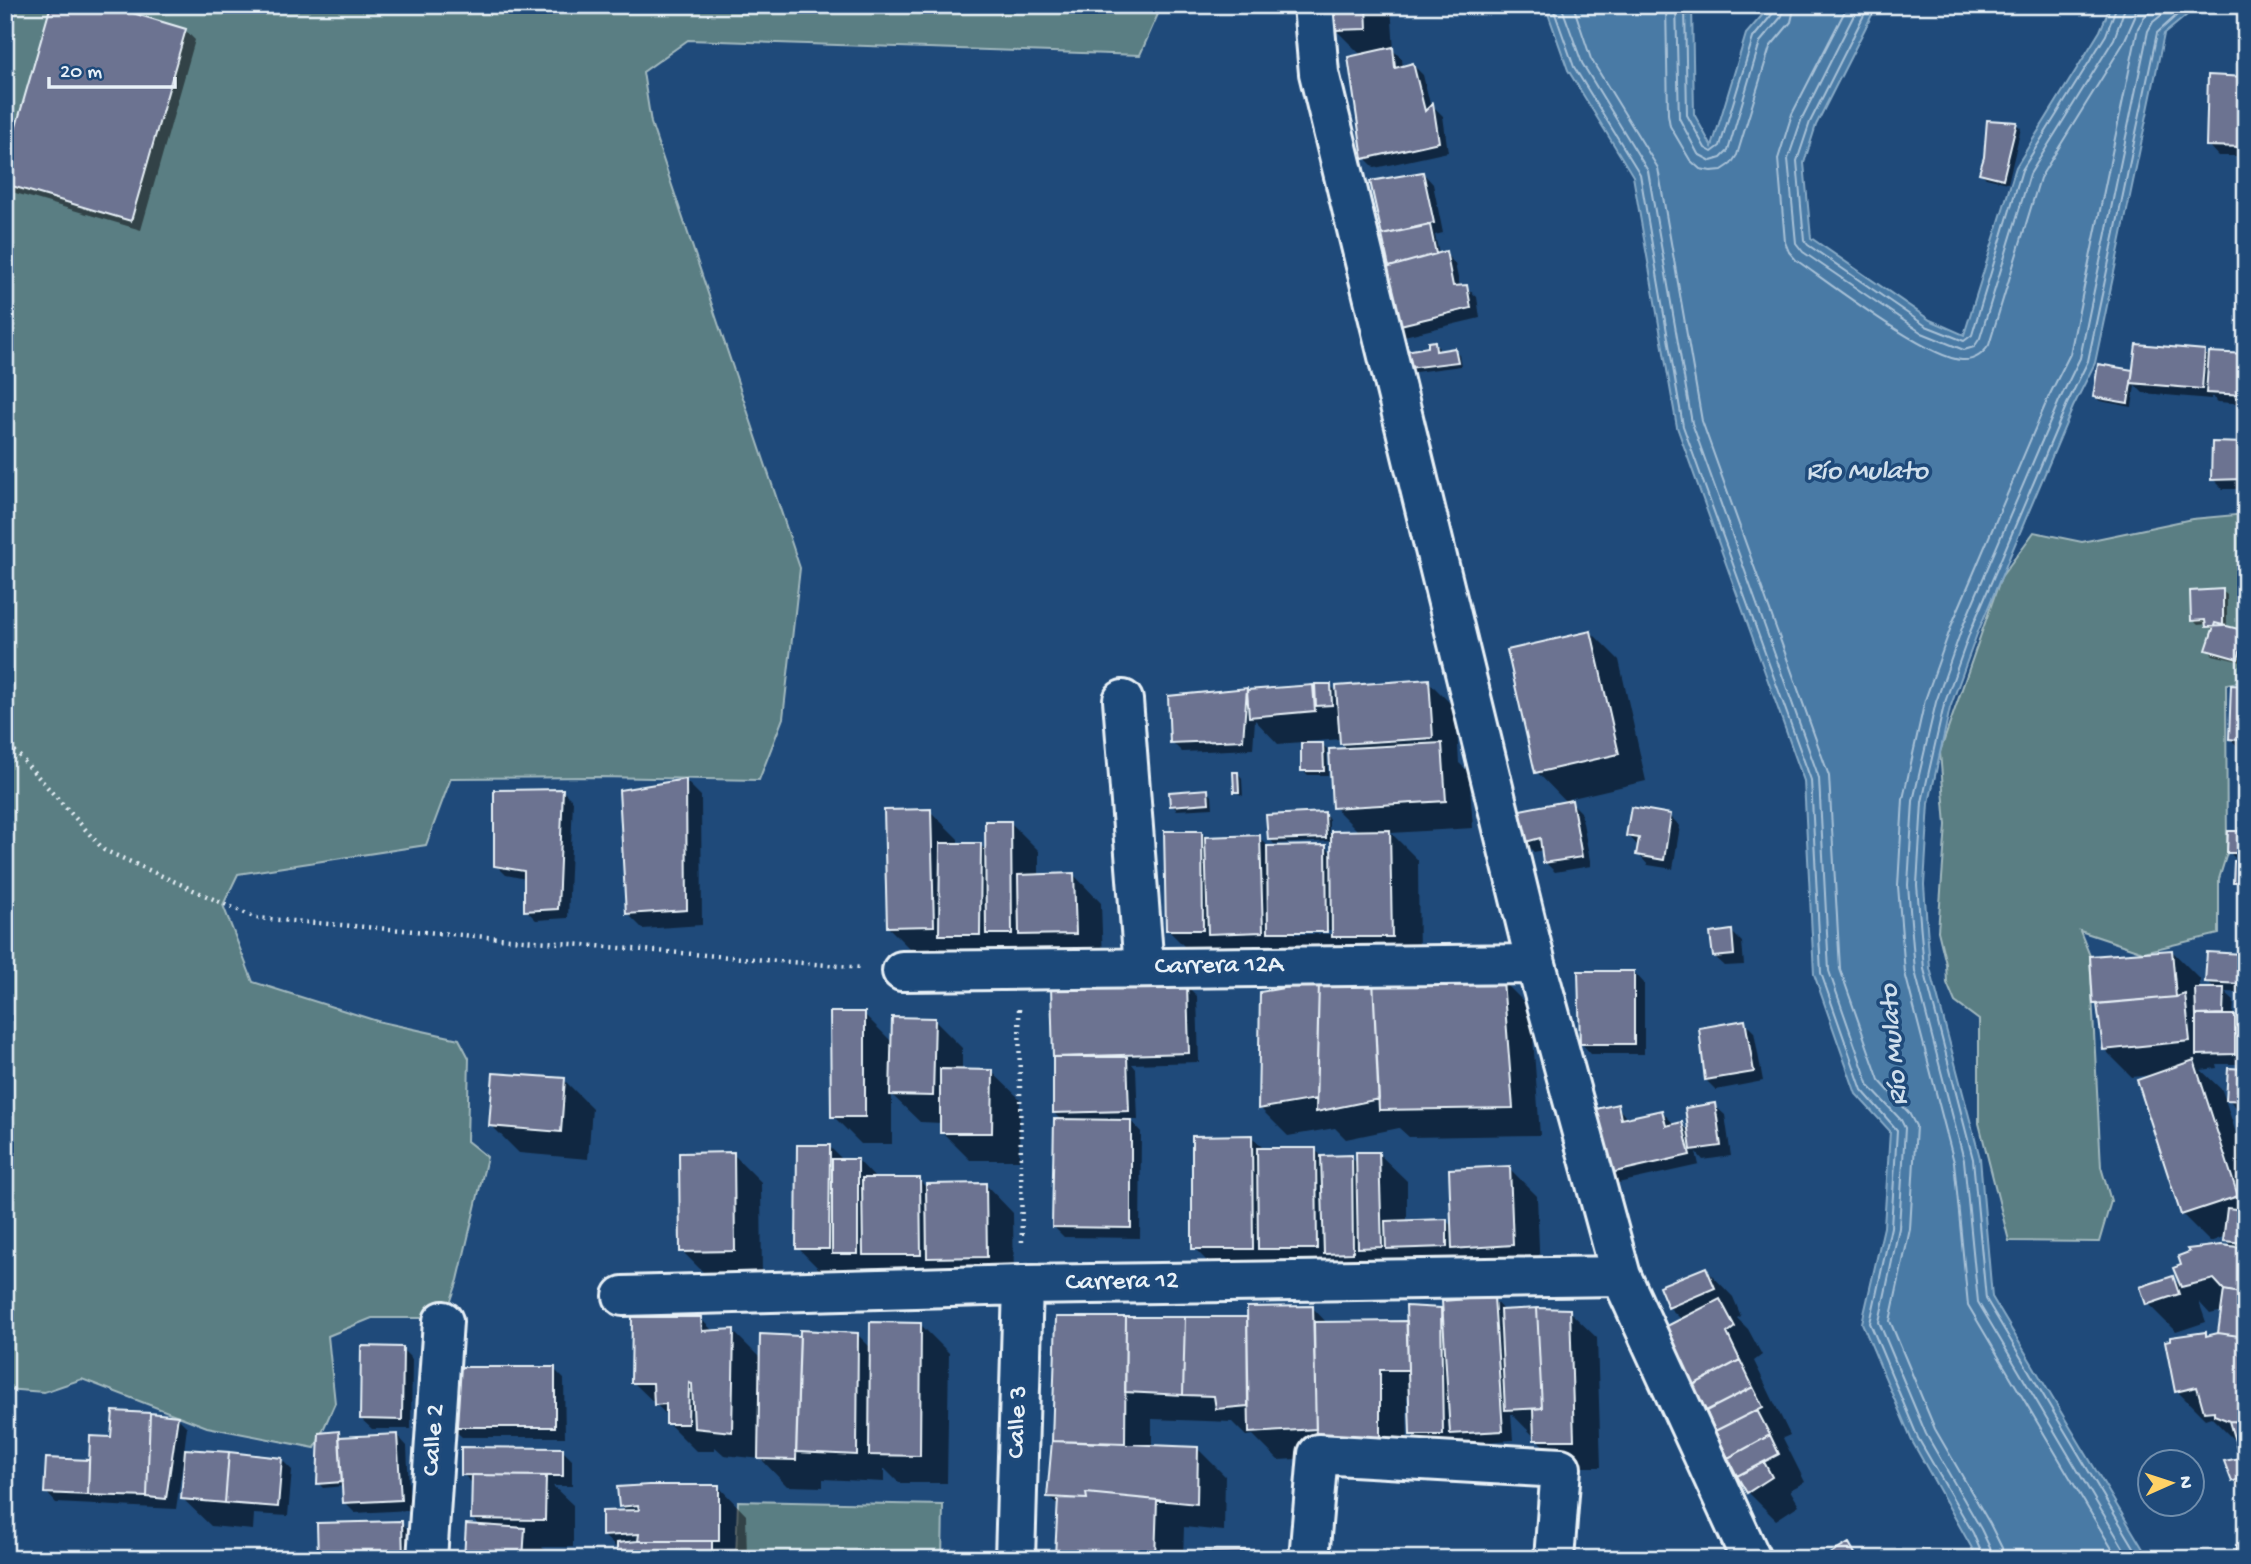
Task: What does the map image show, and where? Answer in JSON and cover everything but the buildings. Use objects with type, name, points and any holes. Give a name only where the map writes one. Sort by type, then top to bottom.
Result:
[{"type":"street","points":[[1313,5],[1319,74],[1536,964],[1621,1276],[1751,1559]]},
{"type":"street","points":[[1123,700],[1144,968]]},
{"type":"street","name":"Carrera 12A","points":[[902,971],[1536,964]]},
{"type":"street","name":"Carrera 12","points":[[622,1296],[1023,1284],[1621,1276]]},
{"type":"street","name":"Calle 3","points":[[1015,1559],[1023,1284]]},
{"type":"street","name":"Calle 2","points":[[427,1559],[443,1321]]},
{"type":"street","points":[[1309,1559],[1318,1454],[1561,1468],[1554,1559]]},
{"type":"path","points":[[5,740],[104,850],[256,918],[902,971]]},
{"type":"path","points":[[1018,969],[1023,1284]]},
{"type":"green space","points":[[5,5],[1162,5],[1140,55],[688,40],[643,72],[651,123],[800,568],[783,718],[759,780],[451,778],[426,845],[238,874],[223,905],[253,982],[377,1021],[459,1039],[469,1058],[467,1141],[487,1157],[458,1280],[445,1318],[372,1318],[328,1336],[335,1403],[315,1448],[207,1427],[82,1379],[44,1392],[5,1389]]},
{"type":"green space","points":[[2246,514],[2246,681],[2226,684],[2227,853],[2219,879],[2219,934],[2143,952],[2080,931],[2090,956],[2101,1167],[2111,1201],[2099,1242],[2009,1241],[1979,1123],[1979,1020],[1955,1002],[1947,983],[1946,964],[1938,931],[1946,825],[1940,752],[2001,577],[2034,532],[2082,542],[2192,519]]},
{"type":"green space","points":[[738,1501],[943,1505],[942,1559],[736,1559]]},
{"type":"water","name":"Río Mulato","points":[[1545,5],[1692,5],[1694,114],[1712,147],[1746,34],[1771,5],[1877,5],[1816,125],[1804,163],[1811,238],[1930,320],[1964,335],[2016,167],[2100,31],[2111,5],[2199,5],[2164,34],[2095,363],[2073,407],[1977,634],[1950,708],[1929,803],[1924,885],[1930,968],[1980,1158],[1992,1297],[2149,1559],[1978,1559],[1912,1441],[1862,1323],[1884,1227],[1890,1131],[1856,1094],[1814,974],[1804,781],[1677,427],[1633,176],[1568,70]]}]
